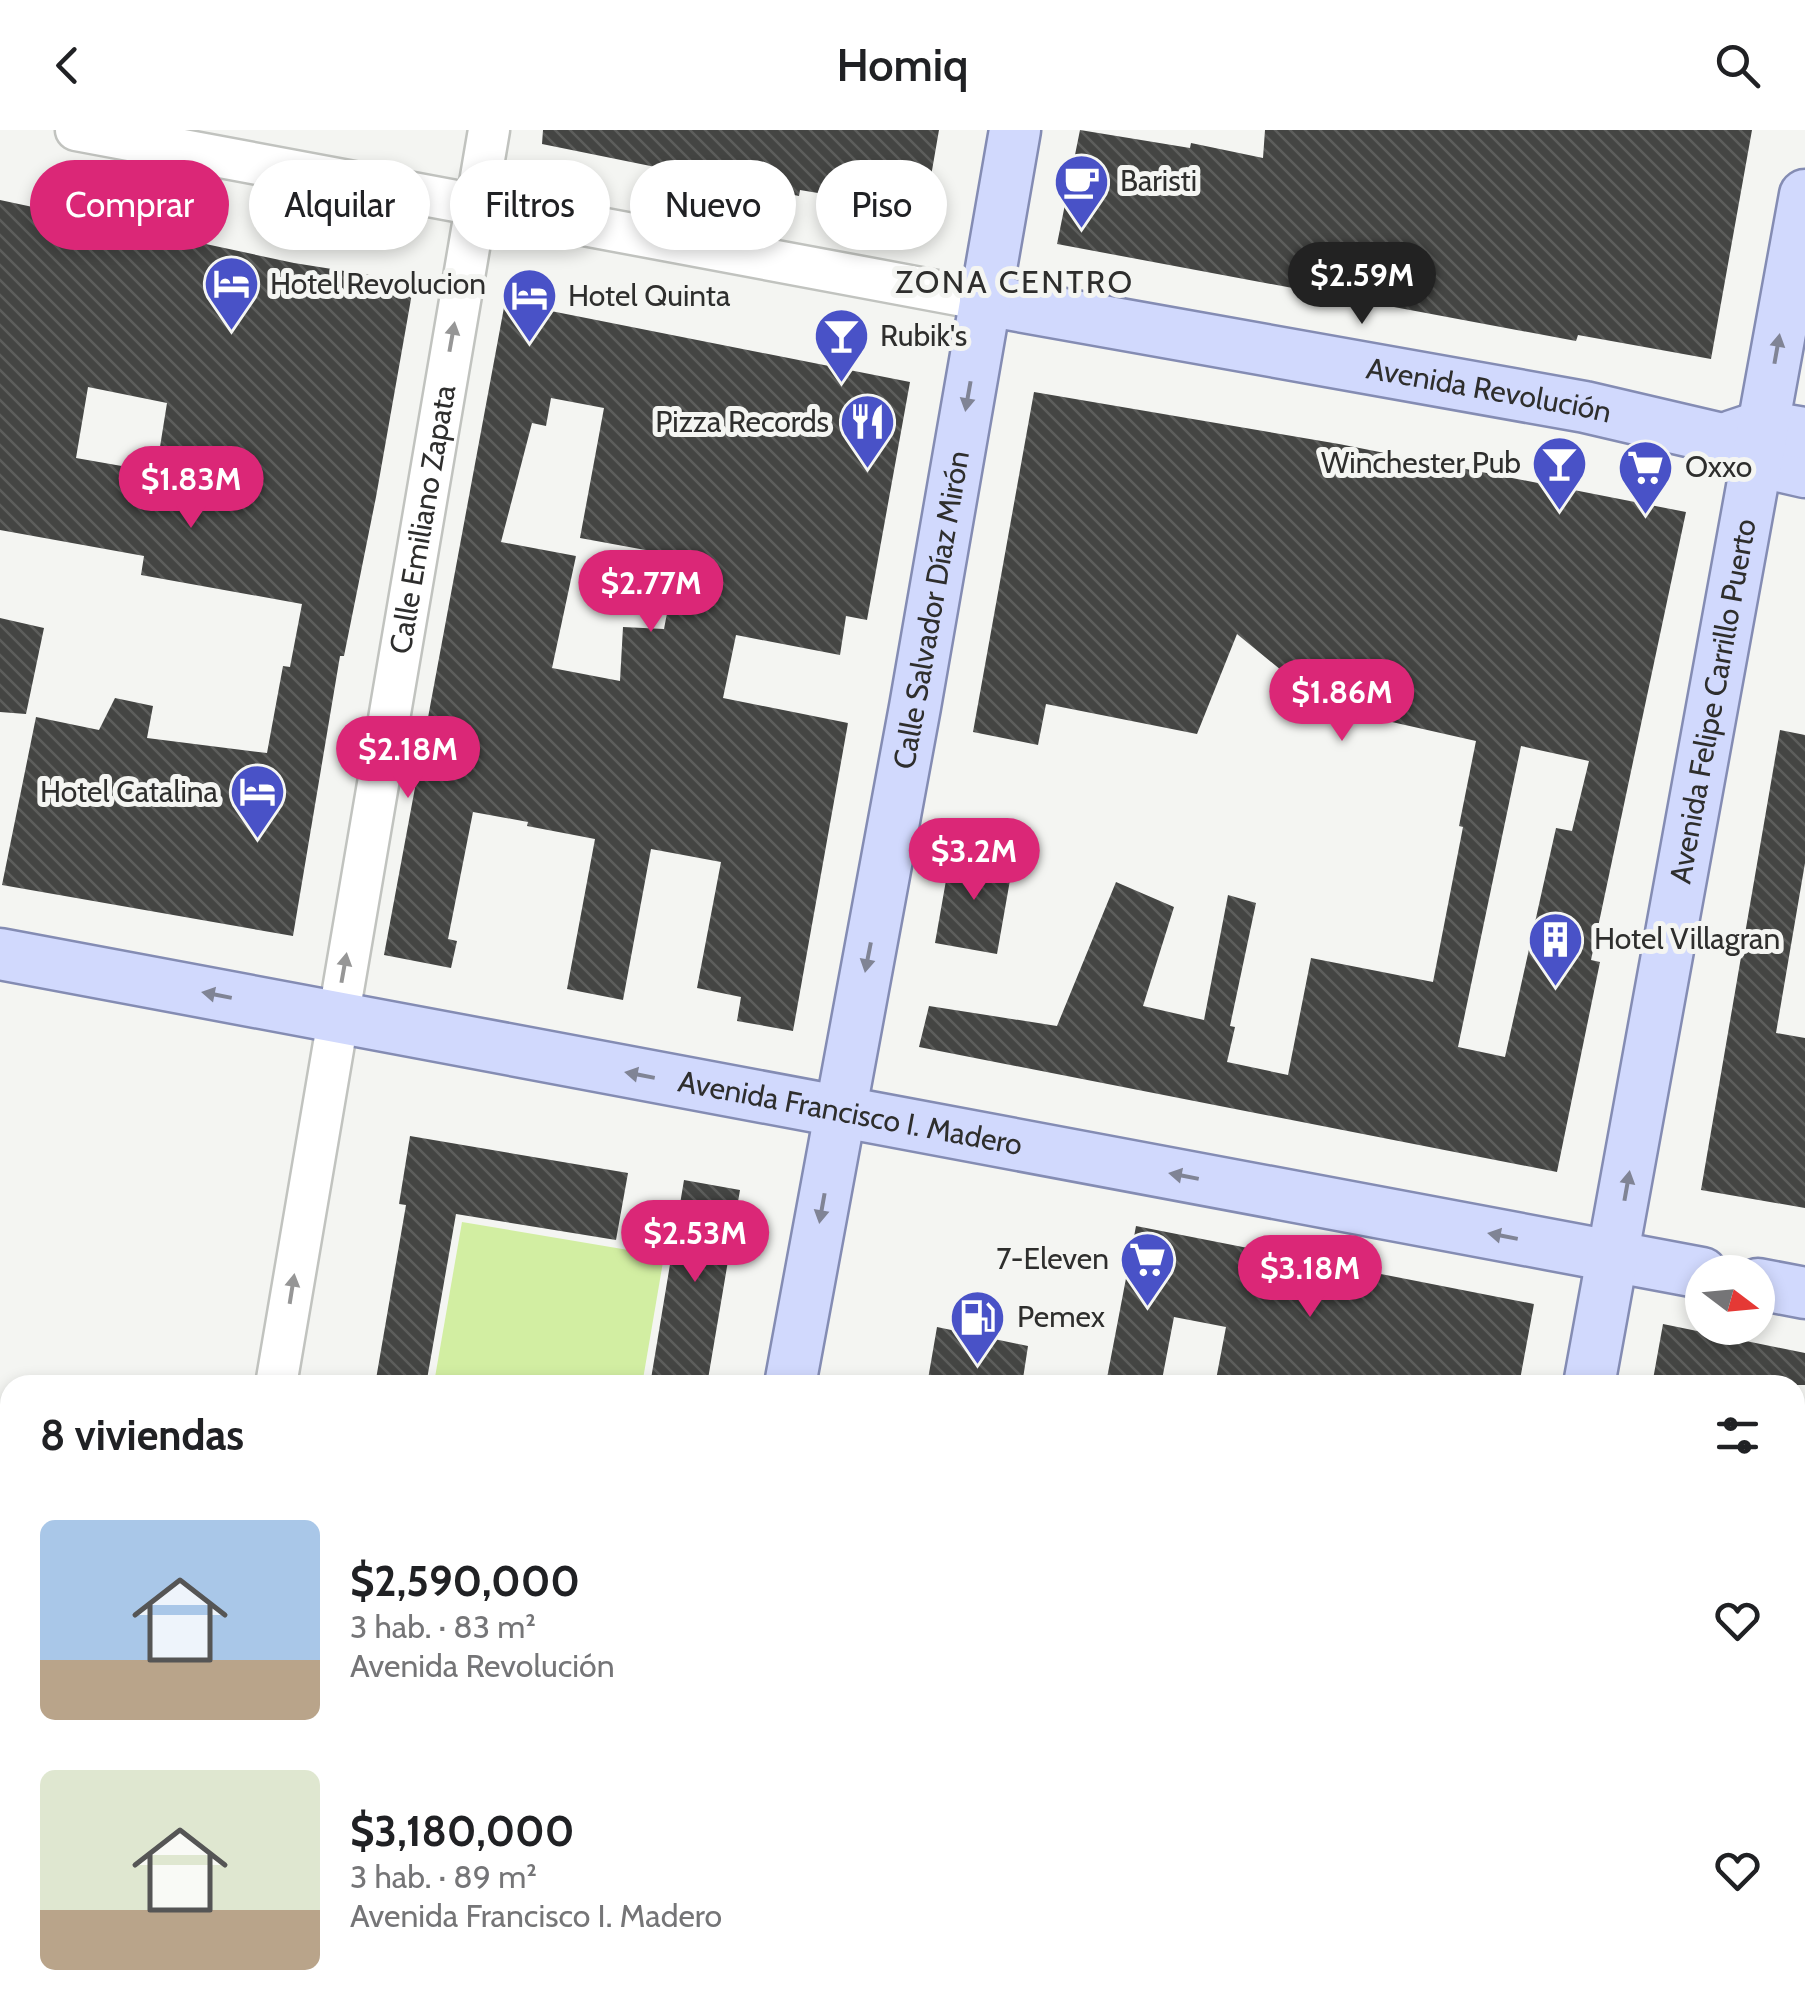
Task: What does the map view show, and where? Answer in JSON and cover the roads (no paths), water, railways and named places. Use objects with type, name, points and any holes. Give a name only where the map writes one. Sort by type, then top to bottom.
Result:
[{"type":"main road","name":"Calle Salvador Díaz Mirón","points":[[792,1375],[915,707],[1014,130]]},
{"type":"main road","name":"Avenida Felipe Carrillo Puerto","points":[[1591,1375],[1805,195]]},
{"type":"main road","name":"Avenida Revolución","points":[[984,300],[1761,440],[1805,472]]},
{"type":"main road","name":"Avenida Francisco I. Madero","points":[[0,954],[1685,1270]]},
{"type":"main road","points":[[1775,1287],[1805,1292]]},
{"type":"street","name":"Avenida Revolución","points":[[76,130],[450,201]]},
{"type":"street","name":"Calle Emiliano Zapata","points":[[482,160],[488,130]]},
{"type":"street","name":"Avenida Revolución","points":[[610,231],[984,300]]},
{"type":"street","name":"Calle Emiliano Zapata","points":[[278,1375],[466,250]]},
{"type":"place","name":"Baristi","points":[[1081,230]]},
{"type":"place","name":"Hotel Revolucion","points":[[231,333]]},
{"type":"place","name":"Hotel Quinta","points":[[529,345]]},
{"type":"place","name":"Rubik's","points":[[841,385]]},
{"type":"place","name":"Pizza Records","points":[[868,471]]},
{"type":"place","name":"Winchester Pub","points":[[1560,512]]},
{"type":"place","name":"Oxxo","points":[[1646,516]]},
{"type":"place","name":"Hotel Catalina","points":[[257,841]]},
{"type":"place","name":"Hotel Villagran","points":[[1555,988]]},
{"type":"place","name":"7-Eleven","points":[[1148,1308]]},
{"type":"place","name":"Pemex","points":[[978,1366]]},
{"type":"district","name":"ZONA CENTRO","points":[[1015,282]]}]
